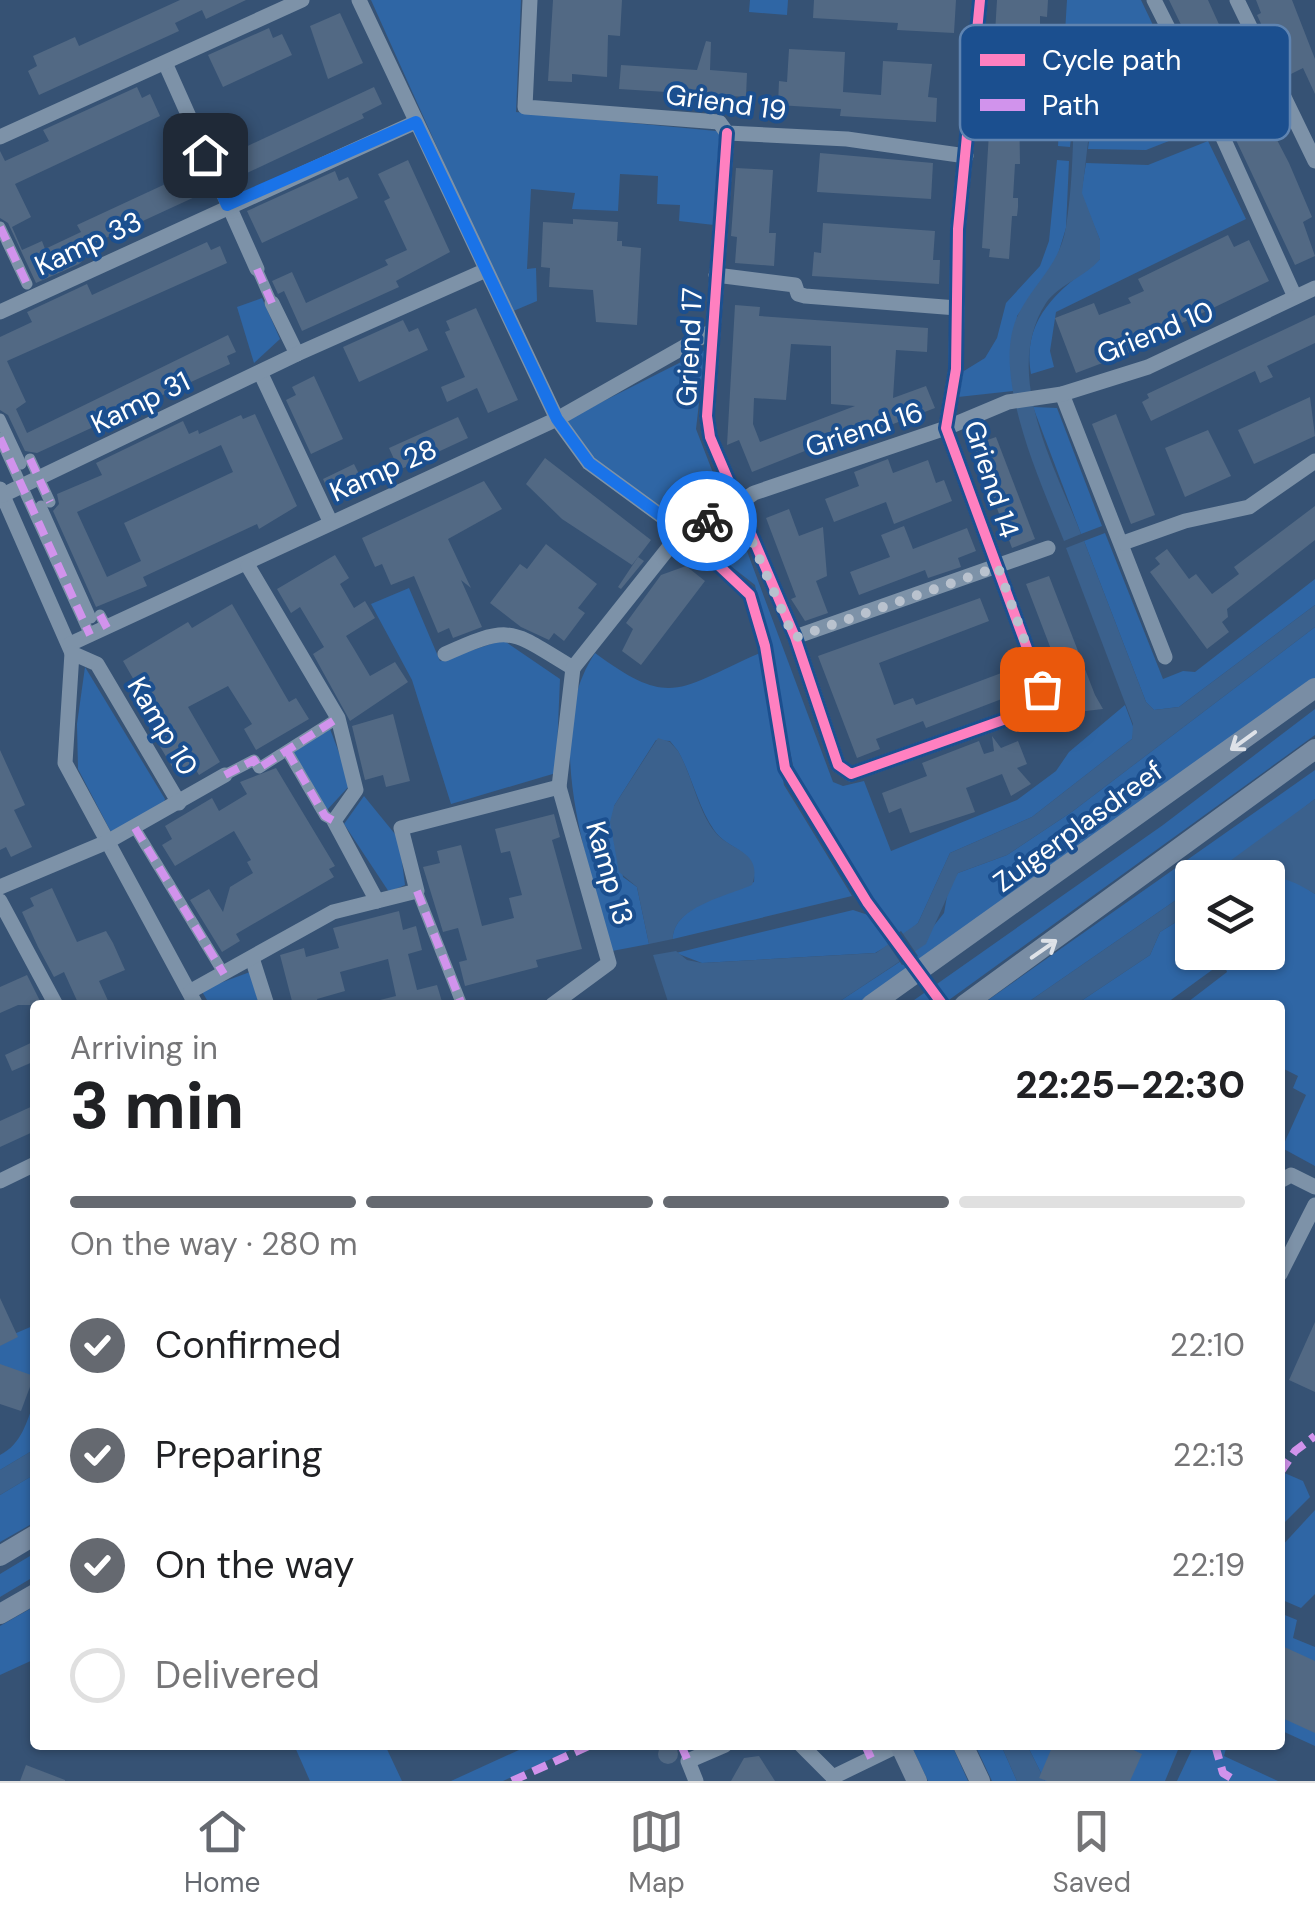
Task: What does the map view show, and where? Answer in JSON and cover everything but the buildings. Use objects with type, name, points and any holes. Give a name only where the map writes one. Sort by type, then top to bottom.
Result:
[{"type":"main road","name":"Zuigerplasdreef","points":[[879,1000],[1315,688]]},
{"type":"main road","points":[[971,1000],[1315,749]]},
{"type":"main road","points":[[0,1556],[30,1538]]},
{"type":"main road","points":[[0,1614],[30,1597]]},
{"type":"main road","points":[[902,1750],[917,1781]]},
{"type":"main road","points":[[965,1750],[980,1781]]},
{"type":"street","points":[[0,137],[166,66],[302,0]]},
{"type":"street","points":[[359,0],[557,419],[589,463],[682,531],[573,668],[515,633],[491,633],[445,654]]},
{"type":"street","name":"Griend 19","points":[[530,0],[524,107],[719,122],[727,133],[847,139],[966,156]]},
{"type":"street","name":"Griend 14","points":[[978,25],[980,0]]},
{"type":"street","points":[[1154,0],[1167,25]]},
{"type":"street","points":[[1237,0],[1249,25]]},
{"type":"street","points":[[166,66],[297,354]]},
{"type":"street","points":[[1290,109],[1315,161]]},
{"type":"street","name":"Kamp 33","points":[[0,312],[33,289],[416,122]]},
{"type":"street","name":"Griend 17","points":[[727,133],[707,416],[737,507],[794,638],[838,764],[852,774]]},
{"type":"street","name":"Griend 14","points":[[852,774],[1037,708],[1042,689],[946,428],[956,369],[967,140]]},
{"type":"street","points":[[1224,140],[1295,297]]},
{"type":"street","points":[[0,227],[33,289]]},
{"type":"street","points":[[0,242],[33,289]]},
{"type":"street","name":"Kamp 31","points":[[1,492],[22,486],[297,354],[484,271]]},
{"type":"street","points":[[716,275],[796,284],[798,294],[805,296],[958,308]]},
{"type":"street","name":"Griend 10","points":[[1008,402],[1062,394],[1148,367],[1315,288]]},
{"type":"street","name":"Kamp 28","points":[[71,649],[90,636],[99,620],[248,566],[330,521],[557,419],[712,331]]},
{"type":"street","points":[[260,372],[330,521]]},
{"type":"street","points":[[1062,394],[1165,657]]},
{"type":"street","name":"Griend 16","points":[[682,531],[737,507],[754,493],[946,428],[1008,402]]},
{"type":"street","points":[[0,419],[39,478],[45,504],[99,620]]},
{"type":"street","points":[[0,438],[90,636]]},
{"type":"street","points":[[1123,543],[1184,522],[1249,508],[1315,461]]},
{"type":"street","points":[[1,492],[71,649],[65,763],[194,998],[224,974],[333,912],[418,891]]},
{"type":"street","points":[[794,638],[1048,548]]},
{"type":"street","points":[[248,566],[338,718],[356,790],[334,822]]},
{"type":"street","name":"Kamp 10","points":[[71,649],[98,664],[179,802]]},
{"type":"street","name":"Kamp 13","points":[[559,1000],[609,963],[559,787],[573,668]]},
{"type":"street","points":[[225,775],[254,760],[259,768],[338,718]]},
{"type":"street","points":[[287,751],[325,816],[334,822],[378,901]]},
{"type":"street","name":"Kamp 10","points":[[0,887],[107,842],[225,775]]},
{"type":"street","points":[[460,1000],[432,936],[401,828],[559,787]]},
{"type":"street","points":[[135,828],[224,974]]},
{"type":"street","points":[[0,901],[53,1000]]},
{"type":"street","points":[[252,958],[265,1000]]},
{"type":"street","points":[[0,1182],[30,1167]]},
{"type":"street","points":[[1285,1178],[1291,1175],[1315,1188]]},
{"type":"street","points":[[1285,1264],[1315,1205]]},
{"type":"street","points":[[696,1781],[688,1761],[713,1750]]},
{"type":"street","points":[[805,1750],[833,1779],[890,1750]]},
{"type":"shaded area","points":[[371,0],[521,0],[516,112],[716,131],[721,134],[714,225],[679,221],[680,205],[657,204],[658,176],[620,174],[618,211],[572,209],[575,193],[531,189],[527,269],[536,268],[537,301],[511,312]]},
{"type":"shaded area","points":[[750,0],[788,0],[787,15],[749,12]]},
{"type":"shaded area","points":[[1067,0],[1141,0],[1153,25],[1065,25]]},
{"type":"shaded area","points":[[1058,140],[1071,140],[1070,147],[1058,146]]},
{"type":"shaded area","points":[[1073,140],[1092,140],[1088,142],[1082,193],[1100,240],[1100,259],[1046,303],[1034,330],[1029,359],[1037,419],[1081,534],[1064,541],[1022,428],[1010,365],[1011,337],[1019,313],[1063,240]]},
{"type":"shaded area","points":[[1171,140],[1146,150],[1088,149],[1089,141]]},
{"type":"shaded area","points":[[1208,141],[1246,219],[1056,312],[1050,351],[1054,367],[1031,374],[1029,354],[1038,321],[1058,294],[1100,259],[1100,240],[1081,194],[1086,163],[1148,165]]},
{"type":"shaded area","points":[[1057,160],[1069,161],[1066,228],[1055,264],[1017,316],[1013,391],[958,397],[959,374],[985,358],[997,338],[1006,303],[1040,266],[1049,241]]},
{"type":"shaded area","points":[[262,298],[280,339],[254,363],[237,307]]},
{"type":"shaded area","points":[[705,350],[696,429],[727,509],[685,525],[579,447],[562,422]]},
{"type":"shaded area","points":[[1033,407],[1057,408],[1102,526],[1081,534]]},
{"type":"shaded area","points":[[735,519],[833,782],[843,786],[864,781],[891,851],[1017,800],[1056,771],[1069,752],[1125,705],[1134,729],[1132,739],[1032,817],[950,853],[918,923],[901,938],[799,794],[755,585],[694,537]]},
{"type":"shaded area","points":[[1105,533],[1163,679],[1183,671],[1195,672],[1315,579],[1315,605],[1179,707],[1154,710],[1146,702],[1084,541]]},
{"type":"shaded area","points":[[1084,541],[1146,702],[1154,710],[1179,707],[1315,605],[1315,627],[1073,811],[1007,855],[958,873],[926,944],[842,1000],[667,1000],[653,955],[676,951],[687,960],[702,963],[876,953],[918,923],[950,853],[1032,817],[1132,739],[1133,724],[1066,548]]},
{"type":"shaded area","points":[[409,588],[440,661],[503,640],[560,679],[556,773],[451,804],[412,680],[371,604]]},
{"type":"shaded area","points":[[1315,627],[1315,683],[919,963],[912,953],[944,913],[949,885],[958,873],[1007,855],[1073,811]]},
{"type":"shaded area","points":[[595,653],[642,682],[676,688],[760,653],[784,785],[852,896],[673,939],[682,918],[704,903],[754,882],[754,871],[746,856],[714,830],[678,751],[670,741],[656,740],[614,806],[623,877],[637,887],[649,944],[612,951],[582,840],[570,761],[571,722],[579,686]]},
{"type":"shaded area","points":[[85,667],[165,799],[163,806],[111,832],[78,769],[77,724]]},
{"type":"shaded area","points":[[1315,709],[1315,735],[949,1000],[914,1000],[1163,825]]},
{"type":"shaded area","points":[[330,729],[351,784],[327,810],[289,752]]},
{"type":"shaded area","points":[[658,738],[670,742],[678,751],[709,823],[721,838],[750,858],[754,874],[752,885],[691,911],[675,928],[673,939],[649,944],[637,887],[619,872],[610,822],[614,806]]},
{"type":"shaded area","points":[[1315,770],[1315,799],[1233,860],[1187,860]]},
{"type":"shaded area","points":[[364,796],[399,839],[405,885],[389,892],[344,824]]},
{"type":"shaded area","points":[[1315,799],[1315,894],[1285,880],[1285,860],[1231,860]]},
{"type":"shaded area","points":[[1175,869],[1175,901],[1031,1000],[988,1000]]},
{"type":"shaded area","points":[[1285,878],[1315,894],[1315,1166],[1285,1150],[1306,1095],[1293,1088],[1298,1076],[1285,1070],[1285,1000],[1191,1000],[1227,972],[1285,970]]},
{"type":"shaded area","points":[[1175,901],[1175,923],[1160,932],[1150,955],[1082,1000],[1031,1000]]},
{"type":"shaded area","points":[[853,910],[868,915],[889,945],[875,953],[702,963],[676,953]]},
{"type":"shaded area","points":[[1175,923],[1175,970],[1212,970],[1171,1000],[1082,1000],[1150,955],[1160,932]]},
{"type":"shaded area","points":[[901,961],[908,971],[865,1000],[842,1000]]},
{"type":"shaded area","points":[[250,972],[258,1000],[207,1000],[201,990]]},
{"type":"shaded area","points":[[30,1327],[30,1385],[0,1370],[0,1340]]},
{"type":"shaded area","points":[[30,1412],[30,1452],[0,1470],[0,1455],[19,1438]]},
{"type":"shaded area","points":[[30,1452],[30,1477],[0,1495],[0,1470]]},
{"type":"shaded area","points":[[1285,1473],[1303,1481],[1310,1497],[1285,1522]]},
{"type":"shaded area","points":[[30,1477],[30,1525],[0,1542],[0,1495]]},
{"type":"shaded area","points":[[1315,1510],[1315,1594],[1301,1608],[1285,1601],[1285,1543]]},
{"type":"shaded area","points":[[30,1556],[30,1579],[0,1597],[0,1574]]},
{"type":"shaded area","points":[[30,1609],[30,1661],[0,1675],[0,1626]]},
{"type":"shaded area","points":[[1285,1615],[1297,1620],[1293,1638],[1315,1647],[1315,1746],[1285,1732]]},
{"type":"shaded area","points":[[296,1750],[387,1750],[402,1781],[310,1781]]},
{"type":"shaded area","points":[[519,1750],[570,1750],[503,1781],[451,1781]]},
{"type":"shaded area","points":[[913,1750],[954,1750],[968,1781],[928,1781]]},
{"type":"shaded area","points":[[977,1750],[1003,1750],[1017,1781],[992,1781]]},
{"type":"shaded area","points":[[1003,1750],[1030,1750],[1045,1781],[1017,1781]]},
{"type":"shaded area","points":[[1030,1750],[1178,1750],[1165,1781],[1045,1781]]},
{"type":"shaded area","points":[[1192,1750],[1226,1750],[1224,1756],[1278,1781],[1177,1781]]},
{"type":"pier","points":[[901,931],[918,956],[902,965],[886,941]]},
{"type":"marked path","points":[[0,227],[27,284]]},
{"type":"marked path","points":[[257,269],[272,303]]},
{"type":"marked path","points":[[0,438],[90,635]]},
{"type":"marked path","points":[[30,459],[50,502]]},
{"type":"marked path","points":[[100,615],[107,628]]},
{"type":"marked path","points":[[225,775],[254,760],[259,768],[338,718]]},
{"type":"marked path","points":[[287,751],[325,816],[334,821]]},
{"type":"marked path","points":[[135,828],[224,974]]},
{"type":"marked path","points":[[417,891],[460,1000]]},
{"type":"marked path","points":[[1285,1466],[1295,1451],[1315,1436]]},
{"type":"marked path","points":[[512,1781],[580,1750]]},
{"type":"marked path","points":[[683,1750],[688,1761]]},
{"type":"marked path","points":[[867,1750],[871,1758]]},
{"type":"marked path","points":[[1216,1750],[1223,1773],[1236,1781]]},
{"type":"cycle path","points":[[978,25],[980,0]]},
{"type":"cycle path","points":[[727,133],[707,416],[710,437],[795,637],[838,765],[851,774],[1037,708],[1042,689],[946,428],[956,369],[958,229],[967,140]]},
{"type":"cycle path","points":[[682,531],[750,595],[765,646],[785,768],[867,902],[939,1000]]},
{"type":"way so far","points":[[707,521],[737,507],[794,638],[998,567],[1042,689]]},
{"type":"route","points":[[205,155],[227,205],[416,122],[530,368],[557,419],[589,463],[682,531],[707,521]]}]
